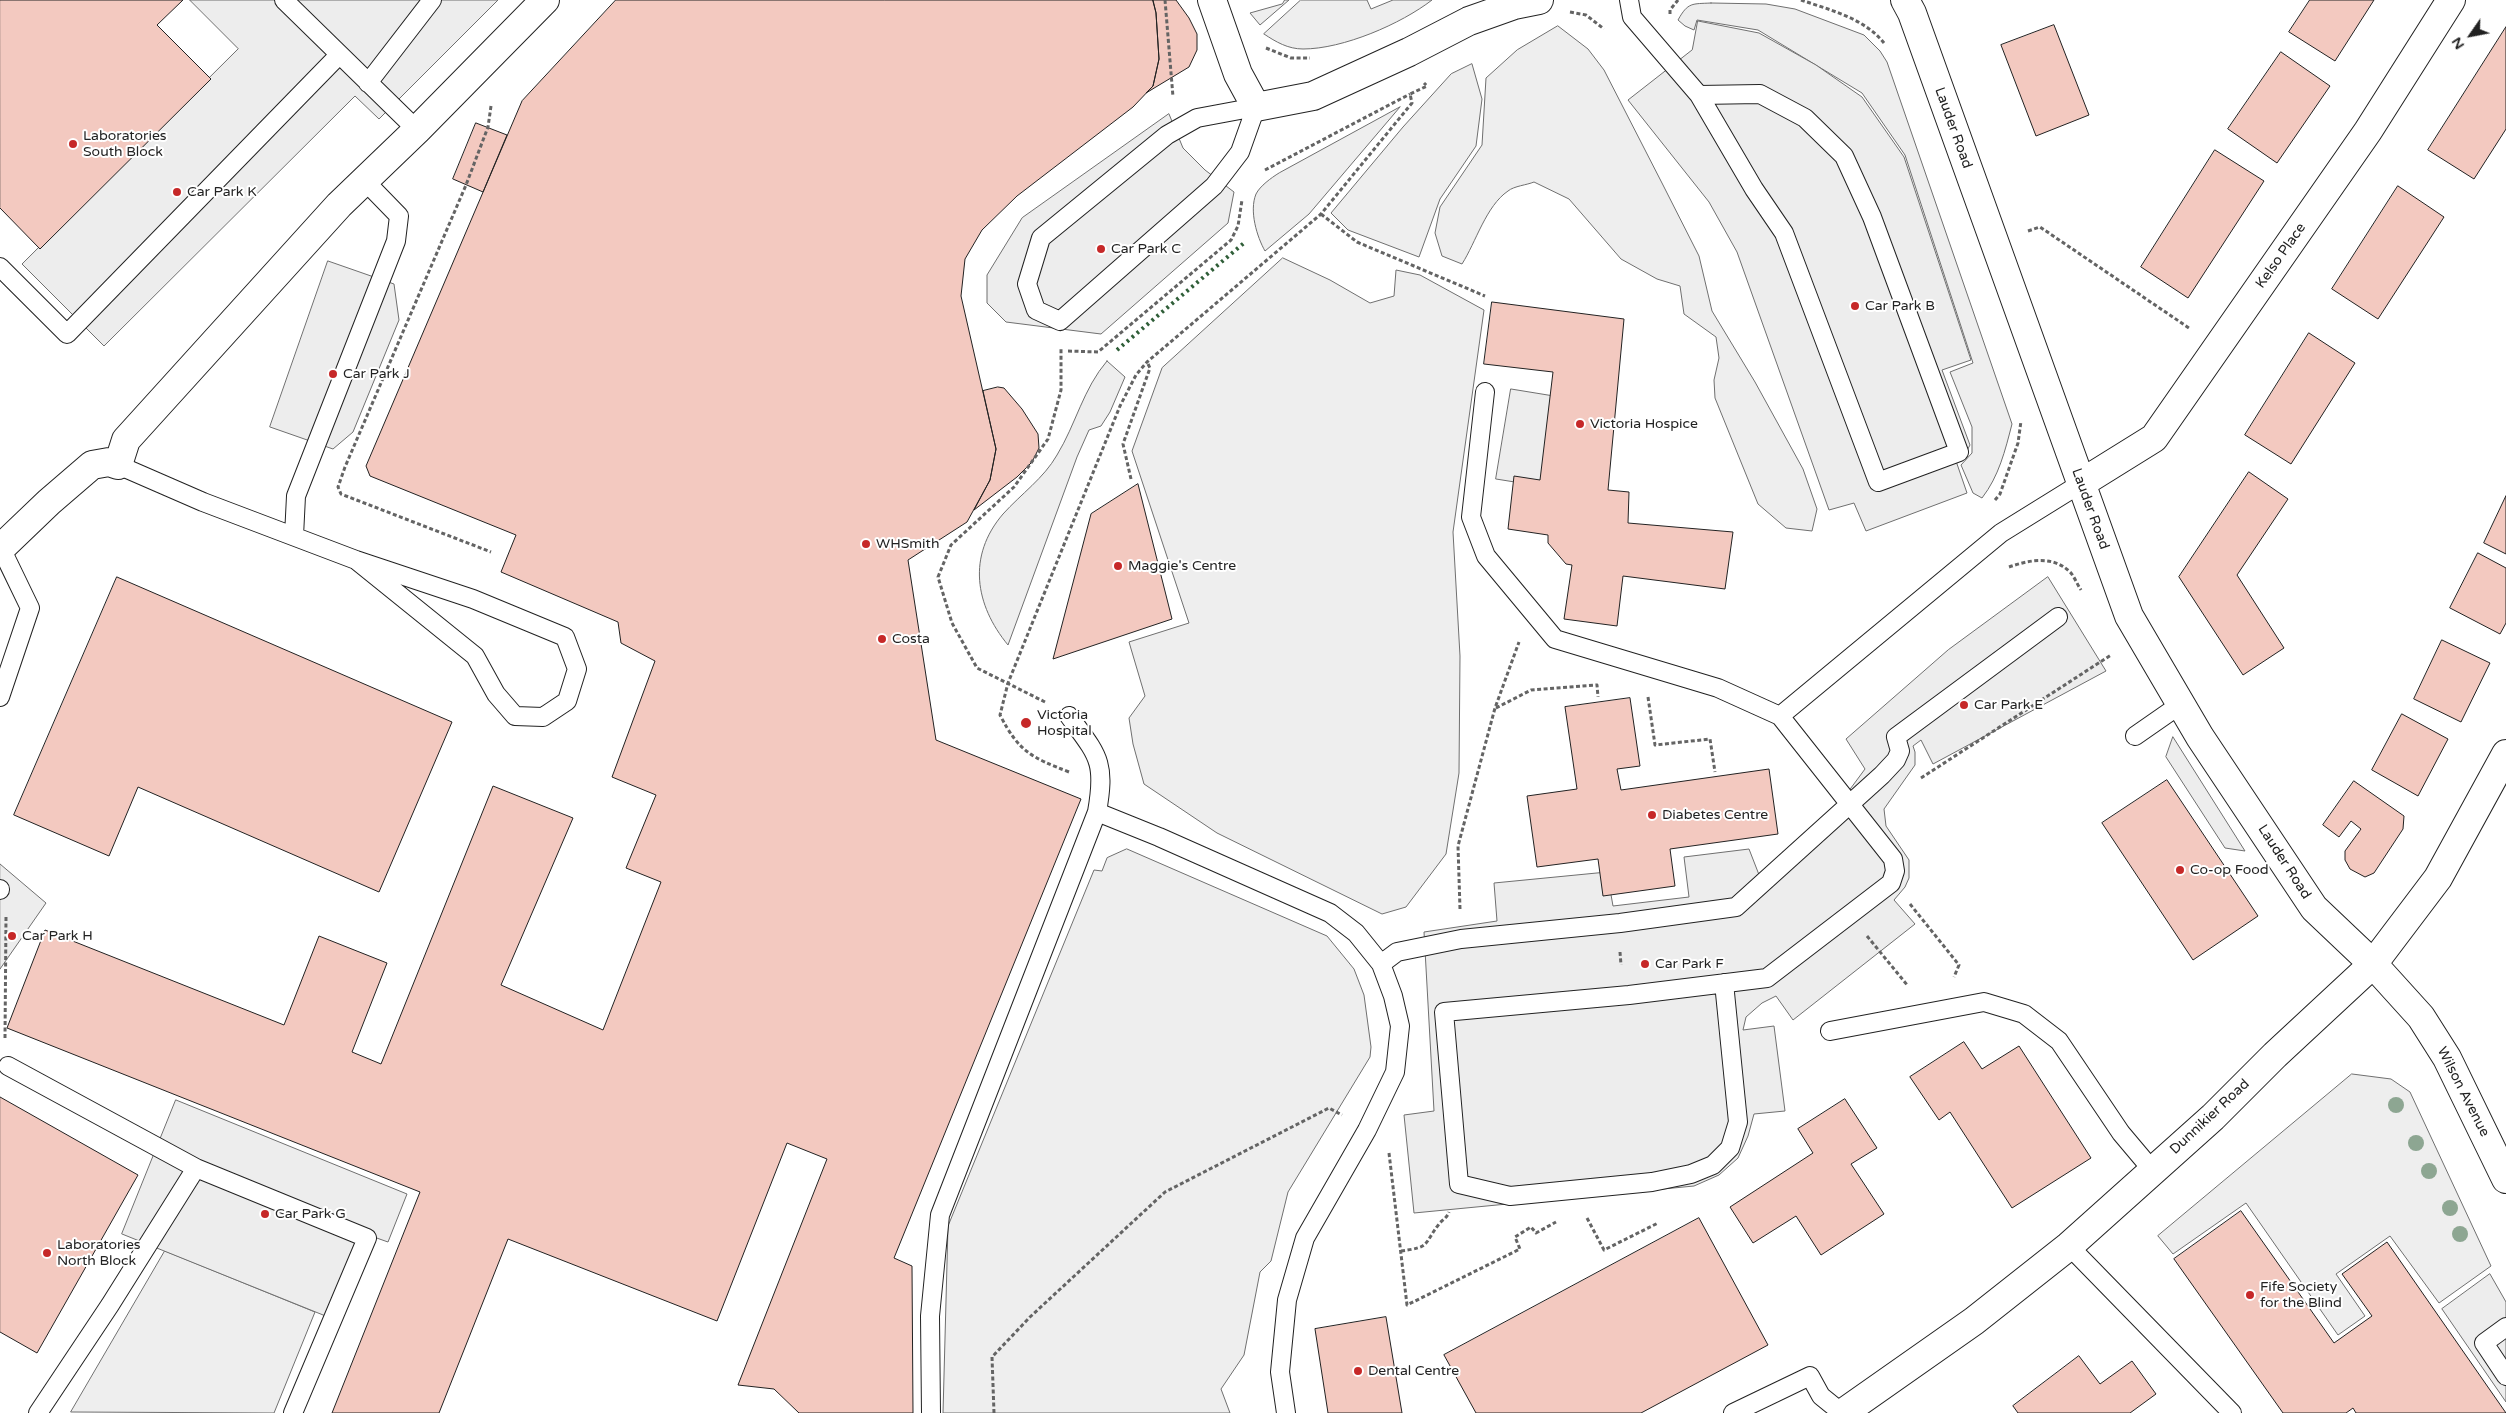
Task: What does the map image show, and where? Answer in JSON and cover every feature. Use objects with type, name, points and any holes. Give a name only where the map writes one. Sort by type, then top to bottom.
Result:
[{"type":"street","points":[[0,549],[49,502],[92,465],[109,462],[118,465],[126,440],[364,180],[417,130],[546,0]]},
{"type":"street","points":[[1212,0],[1238,74],[1256,107],[1313,96],[1409,52],[1469,21],[1521,2]]},
{"type":"street","name":"Lauder Road","points":[[1905,0],[1915,22],[2129,616],[2200,737],[2314,908],[2373,964]]},
{"type":"street","name":"Kelso Place","points":[[2080,484],[2154,438],[2368,131],[2451,0]]},
{"type":"street","name":"Dunnikier Road","points":[[1842,1413],[1974,1321],[2069,1246],[2213,1117],[2275,1055],[2373,964],[2438,878],[2506,754]]},
{"type":"street","name":"Wilson Avenue","points":[[2373,964],[2421,1017],[2447,1058],[2506,1179]]},
{"type":"lane","points":[[284,0],[417,130]]},
{"type":"lane","points":[[368,83],[432,0]]},
{"type":"lane","points":[[1628,0],[1632,17],[1699,95],[1754,189],[1784,233],[1878,482],[1959,452],[1872,217],[1844,156],[1805,118],[1760,94],[1699,95]]},
{"type":"lane","points":[[0,267],[67,334],[339,55]]},
{"type":"lane","points":[[1256,107],[1240,152],[1214,186],[1086,301],[1060,321],[1036,310],[1027,284],[1041,238],[1167,135],[1197,118],[1256,107]]},
{"type":"lane","points":[[294,536],[296,496],[396,241],[399,216],[364,180]]},
{"type":"lane","points":[[1485,392],[1471,517],[1486,556],[1555,639],[1718,688],[1780,716],[1893,859],[1895,871],[1891,883],[1767,978],[1444,1012],[1460,1184],[1510,1196],[1652,1182],[1691,1174],[1713,1165],[1730,1148],[1738,1122],[1724,983]]},
{"type":"lane","points":[[118,465],[203,502],[356,560],[473,599],[566,637],[577,669],[567,701],[543,717],[515,716],[496,694],[475,656],[356,560]]},
{"type":"lane","points":[[1780,716],[2001,533],[2080,484]]},
{"type":"lane","points":[[0,549],[30,608],[0,697]]},
{"type":"lane","points":[[1381,964],[1397,952],[1461,939],[1620,923],[1736,907],[1896,760],[1900,751],[1896,737],[2058,617]]},
{"type":"lane","points":[[2135,736],[2181,704]]},
{"type":"lane","points":[[931,1413],[930,1316],[940,1215],[1097,812],[1102,783],[1097,755],[1069,716]]},
{"type":"lane","points":[[1097,812],[1159,837],[1330,913],[1356,933],[1381,964],[1393,996],[1400,1026],[1395,1072],[1367,1130],[1305,1238],[1287,1300],[1280,1372],[1286,1413]]},
{"type":"lane","points":[[1830,1031],[1984,1002],[2024,1014],[2059,1041],[2121,1133],[2153,1171]]},
{"type":"lane","points":[[8,1066],[196,1168],[367,1238],[292,1413]]},
{"type":"lane","points":[[38,1413],[196,1168]]},
{"type":"lane","points":[[2069,1246],[2232,1413]]},
{"type":"lane","points":[[2506,1327],[2484,1342],[2506,1376]]},
{"type":"lane","points":[[1733,1413],[1810,1376],[1821,1396],[1842,1413]]},
{"type":"path","points":[[1165,0],[1174,105]]},
{"type":"path","points":[[1669,20],[1670,10],[1678,0]]},
{"type":"path","points":[[1801,0],[1854,19],[1877,34],[1886,46]]},
{"type":"path","points":[[1264,47],[1291,58],[1316,58]]},
{"type":"path","points":[[1257,174],[1427,86],[1424,82]]},
{"type":"path","points":[[1075,774],[1023,751],[1008,731],[1000,715],[1008,683],[1120,406],[1136,375],[1147,362],[1322,214],[1412,103],[1410,94]]},
{"type":"path","points":[[491,552],[340,494],[338,487],[466,184],[488,127],[492,102]]},
{"type":"path","points":[[1061,351],[1098,352],[1230,240],[1238,226],[1242,196]]},
{"type":"path","points":[[1322,214],[1358,242],[1485,296]]},
{"type":"path","points":[[2028,231],[2040,228],[2189,328]]},
{"type":"path","points":[[1060,321],[1062,390],[1048,439],[1014,487],[951,545],[938,577],[952,623],[977,668],[1069,716]]},
{"type":"path","points":[[1132,479],[1123,444],[1150,368],[1147,362]]},
{"type":"path","points":[[1991,505],[2000,494],[2018,444],[2021,416]]},
{"type":"path","points":[[2002,569],[2027,560],[2053,561],[2070,572],[2085,597]]},
{"type":"path","points":[[1460,919],[1458,846],[1495,708],[1519,643],[1540,619]]},
{"type":"path","points":[[1919,779],[2112,654],[2107,646]]},
{"type":"path","points":[[1495,708],[1531,690],[1597,685],[1598,697]]},
{"type":"path","points":[[1647,689],[1655,745],[1710,739],[1715,772]]},
{"type":"path","points":[[0,889],[7,925],[4,1035],[8,1066]]},
{"type":"path","points":[[1906,900],[1958,966],[1954,977],[1949,982]]},
{"type":"path","points":[[1850,914],[1912,991]]},
{"type":"path","points":[[1619,945],[1621,971]]},
{"type":"path","points":[[994,1413],[992,1358],[1030,1318],[1165,1192],[1329,1108],[1343,1116]]},
{"type":"path","points":[[1388,1143],[1407,1305],[1520,1249],[1514,1237],[1531,1227],[1536,1234],[1559,1221]]},
{"type":"path","points":[[1401,1251],[1416,1249],[1428,1244],[1439,1223],[1447,1216],[1460,1184]]},
{"type":"path","points":[[1586,1216],[1604,1250],[1658,1223]]},
{"type":"shaded area","name":"Car Park K","points":[[190,0],[498,0],[379,119],[355,96],[104,346],[22,264],[238,49]]},
{"type":"shaded area","points":[[1285,0],[1289,0],[1260,25],[1250,13],[1282,4]]},
{"type":"shaded area","points":[[1301,0],[1367,0],[1371,9],[1393,0],[1432,0],[1404,18],[1371,34],[1336,45],[1298,49],[1282,44],[1264,34]]},
{"type":"shaded area","points":[[1711,3],[1766,4],[1795,9],[1864,35],[1880,51],[1887,62],[2012,424],[1997,472],[1982,498],[1973,493],[1961,465],[1972,453],[1972,427],[1950,372],[1973,363],[1905,155],[1862,93],[1758,30],[1697,20],[1694,30],[1678,20],[1691,5]]},
{"type":"shaded area","name":"Car Park B","points":[[1698,21],[1759,33],[1816,65],[1862,97],[1904,157],[1971,360],[1942,370],[1970,445],[1964,456],[1956,461],[1967,493],[1866,531],[1854,503],[1829,510],[1737,252],[1709,202],[1628,100],[1692,50]]},
{"type":"shaded area","points":[[1558,26],[1588,49],[1604,70],[1699,256],[1712,311],[1755,382],[1803,469],[1817,509],[1812,531],[1786,528],[1758,504],[1715,398],[1714,380],[1719,358],[1716,337],[1684,314],[1680,286],[1657,279],[1621,259],[1569,199],[1534,182],[1514,188],[1500,198],[1487,215],[1462,264],[1442,256],[1435,233],[1440,207],[1482,145],[1486,78],[1517,50]]},
{"type":"shaded area","points":[[1472,64],[1482,99],[1476,146],[1440,199],[1419,257],[1348,230],[1331,213],[1403,127],[1451,74]]},
{"type":"shaded area","points":[[1400,107],[1309,214],[1265,251],[1259,239],[1253,208],[1256,194],[1260,188],[1279,173]]},
{"type":"shaded area","name":"Car Park C","points":[[1169,114],[1183,148],[1205,170],[1234,192],[1228,223],[1101,334],[1006,322],[987,303],[987,275],[1022,218]]},
{"type":"shaded area","points":[[1283,258],[1330,280],[1370,303],[1394,296],[1396,270],[1420,275],[1484,310],[1453,532],[1460,656],[1459,773],[1446,854],[1406,907],[1382,914],[1217,833],[1144,784],[1133,744],[1129,718],[1145,696],[1129,642],[1189,623],[1132,451],[1162,368]]},
{"type":"shaded area","name":"Car Park J","points":[[328,261],[394,284],[399,320],[353,432],[333,449],[270,427]]},
{"type":"shaded area","points":[[1107,361],[1125,377],[1110,412],[1101,426],[1089,430],[1077,457],[1008,645],[988,614],[982,597],[980,563],[984,547],[992,530],[1003,514],[1039,479],[1052,463],[1064,443],[1092,383]]},
{"type":"shaded area","points":[[1511,389],[1560,397],[1546,487],[1496,479]]},
{"type":"shaded area","name":"Car Park F","points":[[2048,577],[2106,671],[1933,764],[1921,740],[1913,746],[1915,765],[1884,809],[1886,826],[1909,860],[1909,878],[1905,887],[1894,900],[1915,924],[1793,1020],[1776,996],[1762,1003],[1746,1017],[1743,1030],[1774,1026],[1785,1111],[1754,1114],[1748,1136],[1738,1158],[1719,1175],[1694,1186],[1414,1213],[1404,1115],[1434,1111],[1424,932],[1497,921],[1494,883],[1607,872],[1613,906],[1689,897],[1684,857],[1749,849],[1763,885],[1825,823],[1865,769],[1846,739],[1948,650]]},
{"type":"shaded area","points":[[2173,737],[2245,851],[2225,848],[2166,757]]},
{"type":"shaded area","points":[[1127,849],[1327,936],[1354,969],[1364,995],[1371,1047],[1370,1057],[1288,1192],[1271,1261],[1260,1272],[1244,1355],[1221,1389],[1230,1413],[943,1413],[948,1226],[1094,870],[1102,871],[1107,858]]},
{"type":"shaded area","name":"Car Park H","points":[[0,864],[46,903],[0,969]]},
{"type":"shaded area","points":[[2352,1074],[2391,1079],[2410,1092],[2491,1266],[2439,1303],[2390,1236],[2336,1274],[2365,1316],[2338,1335],[2246,1203],[2173,1254],[2158,1236]]},
{"type":"shaded area","name":"Car Park G","points":[[176,1100],[407,1194],[388,1242],[371,1236],[338,1321],[122,1234]]},
{"type":"shaded area","points":[[165,1251],[315,1312],[274,1413],[71,1412]]},
{"type":"shaded area","points":[[2490,1274],[2506,1302],[2506,1402],[2442,1309]]},
{"type":"building","name":"Laboratories South Block","points":[[0,0],[183,0],[157,25],[211,79],[40,249],[0,208]]},
{"type":"building","points":[[616,0],[1153,0],[1156,13],[1159,59],[1153,86],[1133,107],[1017,196],[982,230],[965,259],[961,296],[996,449],[990,480],[967,522],[908,560],[936,740],[1081,799],[894,1258],[912,1266],[913,1413],[799,1413],[774,1389],[738,1385],[827,1159],[787,1143],[717,1321],[508,1239],[439,1413],[332,1413],[420,1192],[7,1028],[45,930],[284,1025],[319,936],[387,963],[352,1052],[381,1064],[493,786],[573,818],[501,985],[603,1030],[661,882],[626,868],[656,795],[612,777],[655,661],[621,643],[618,622],[501,572],[516,535],[370,476],[366,466],[522,101]]},
{"type":"building","points":[[1153,0],[1176,0],[1189,18],[1197,34],[1197,50],[1189,67],[1146,93],[1153,86],[1159,59],[1156,13]]},
{"type":"building","points":[[2310,0],[2374,0],[2335,61],[2289,32]]},
{"type":"building","points":[[2054,25],[2089,115],[2036,136],[2001,45]]},
{"type":"building","points":[[2506,27],[2506,129],[2474,179],[2428,150]]},
{"type":"building","points":[[2281,52],[2330,86],[2277,163],[2228,129]]},
{"type":"building","points":[[476,123],[507,135],[483,192],[453,179]]},
{"type":"building","points":[[2215,150],[2264,181],[2188,298],[2141,267]]},
{"type":"building","points":[[2398,186],[2444,217],[2378,319],[2332,289]]},
{"type":"building","name":"Victoria Hospice","points":[[1492,302],[1624,319],[1608,490],[1629,492],[1628,523],[1733,532],[1725,589],[1623,576],[1617,626],[1564,619],[1572,565],[1566,564],[1548,543],[1548,535],[1508,529],[1514,476],[1540,480],[1553,372],[1484,364]]},
{"type":"building","points":[[2309,333],[2355,363],[2291,464],[2245,435]]},
{"type":"building","points":[[998,387],[1004,388],[1022,409],[1038,434],[1039,448],[1032,462],[1017,477],[974,510],[990,480],[996,449],[983,391]]},
{"type":"building","points":[[2249,472],[2288,499],[2237,575],[2284,648],[2243,675],[2179,577]]},
{"type":"building","name":"Maggie's Centre","points":[[1138,484],[1172,619],[1053,659],[1091,514]]},
{"type":"building","points":[[2506,496],[2506,554],[2484,543]]},
{"type":"building","points":[[2478,553],[2506,568],[2506,623],[2500,634],[2450,608]]},
{"type":"building","points":[[117,577],[452,722],[379,892],[138,787],[109,856],[14,815]]},
{"type":"building","points":[[2442,640],[2490,663],[2461,722],[2414,699]]},
{"type":"building","name":"Diabetes Centre","points":[[1630,698],[1640,766],[1617,769],[1621,790],[1769,769],[1778,834],[1670,849],[1675,886],[1603,896],[1598,859],[1537,867],[1527,796],[1577,789],[1565,707]]},
{"type":"building","points":[[2402,714],[2448,739],[2418,796],[2372,770]]},
{"type":"building","name":"Co-op Food","points":[[2167,780],[2258,916],[2193,960],[2102,823]]},
{"type":"building","points":[[2354,781],[2404,816],[2403,829],[2374,873],[2365,877],[2350,869],[2345,860],[2345,851],[2361,829],[2351,821],[2339,837],[2323,825]]},
{"type":"building","points":[[1964,1042],[1982,1069],[2019,1046],[2091,1158],[2012,1208],[1950,1112],[1939,1120],[1910,1077]]},
{"type":"building","name":"Laboratories North Block","points":[[0,1097],[138,1175],[37,1353],[0,1332]]},
{"type":"building","points":[[1845,1099],[1877,1148],[1851,1164],[1884,1214],[1821,1255],[1796,1216],[1753,1243],[1730,1207],[1813,1153],[1798,1129]]},
{"type":"building","name":"Fife Society for the Blind","points":[[2241,1211],[2334,1343],[2372,1316],[2342,1274],[2387,1242],[2506,1413],[2356,1413],[2353,1408],[2346,1413],[2283,1413],[2174,1259]]},
{"type":"building","points":[[1699,1218],[1768,1345],[1641,1413],[1476,1413],[1444,1355]]},
{"type":"building","name":"Dental Centre","points":[[1386,1317],[1402,1413],[1328,1413],[1315,1329]]},
{"type":"building","points":[[2079,1356],[2100,1384],[2132,1361],[2156,1394],[2130,1413],[2018,1413],[2013,1406]]},
{"type":"hedge","points":[[1117,350],[1244,243]]},
{"type":"place","name":"Laboratories South Block","points":[[73,144]]},
{"type":"place","name":"Car Park K","points":[[177,192]]},
{"type":"place","name":"Car Park C","points":[[1101,249]]},
{"type":"place","name":"Car Park B","points":[[1855,306]]},
{"type":"place","name":"Car Park J","points":[[333,374]]},
{"type":"place","name":"Victoria Hospice","points":[[1580,424]]},
{"type":"place","name":"WHSmith","points":[[866,544]]},
{"type":"place","name":"Maggie's Centre","points":[[1118,566]]},
{"type":"place","name":"Costa","points":[[882,639]]},
{"type":"place","name":"Car Park E","points":[[1964,705]]},
{"type":"place","name":"Victoria Hospital","points":[[1026,723]]},
{"type":"place","name":"Diabetes Centre","points":[[1652,815]]},
{"type":"place","name":"Co-op Food","points":[[2180,870]]},
{"type":"place","name":"Car Park H","points":[[12,936]]},
{"type":"place","name":"Car Park F","points":[[1645,964]]},
{"type":"place","name":"Car Park G","points":[[265,1214]]},
{"type":"place","name":"Laboratories North Block","points":[[47,1253]]},
{"type":"place","name":"Fife Society for the Blind","points":[[2250,1295]]},
{"type":"place","name":"Dental Centre","points":[[1358,1371]]}]
